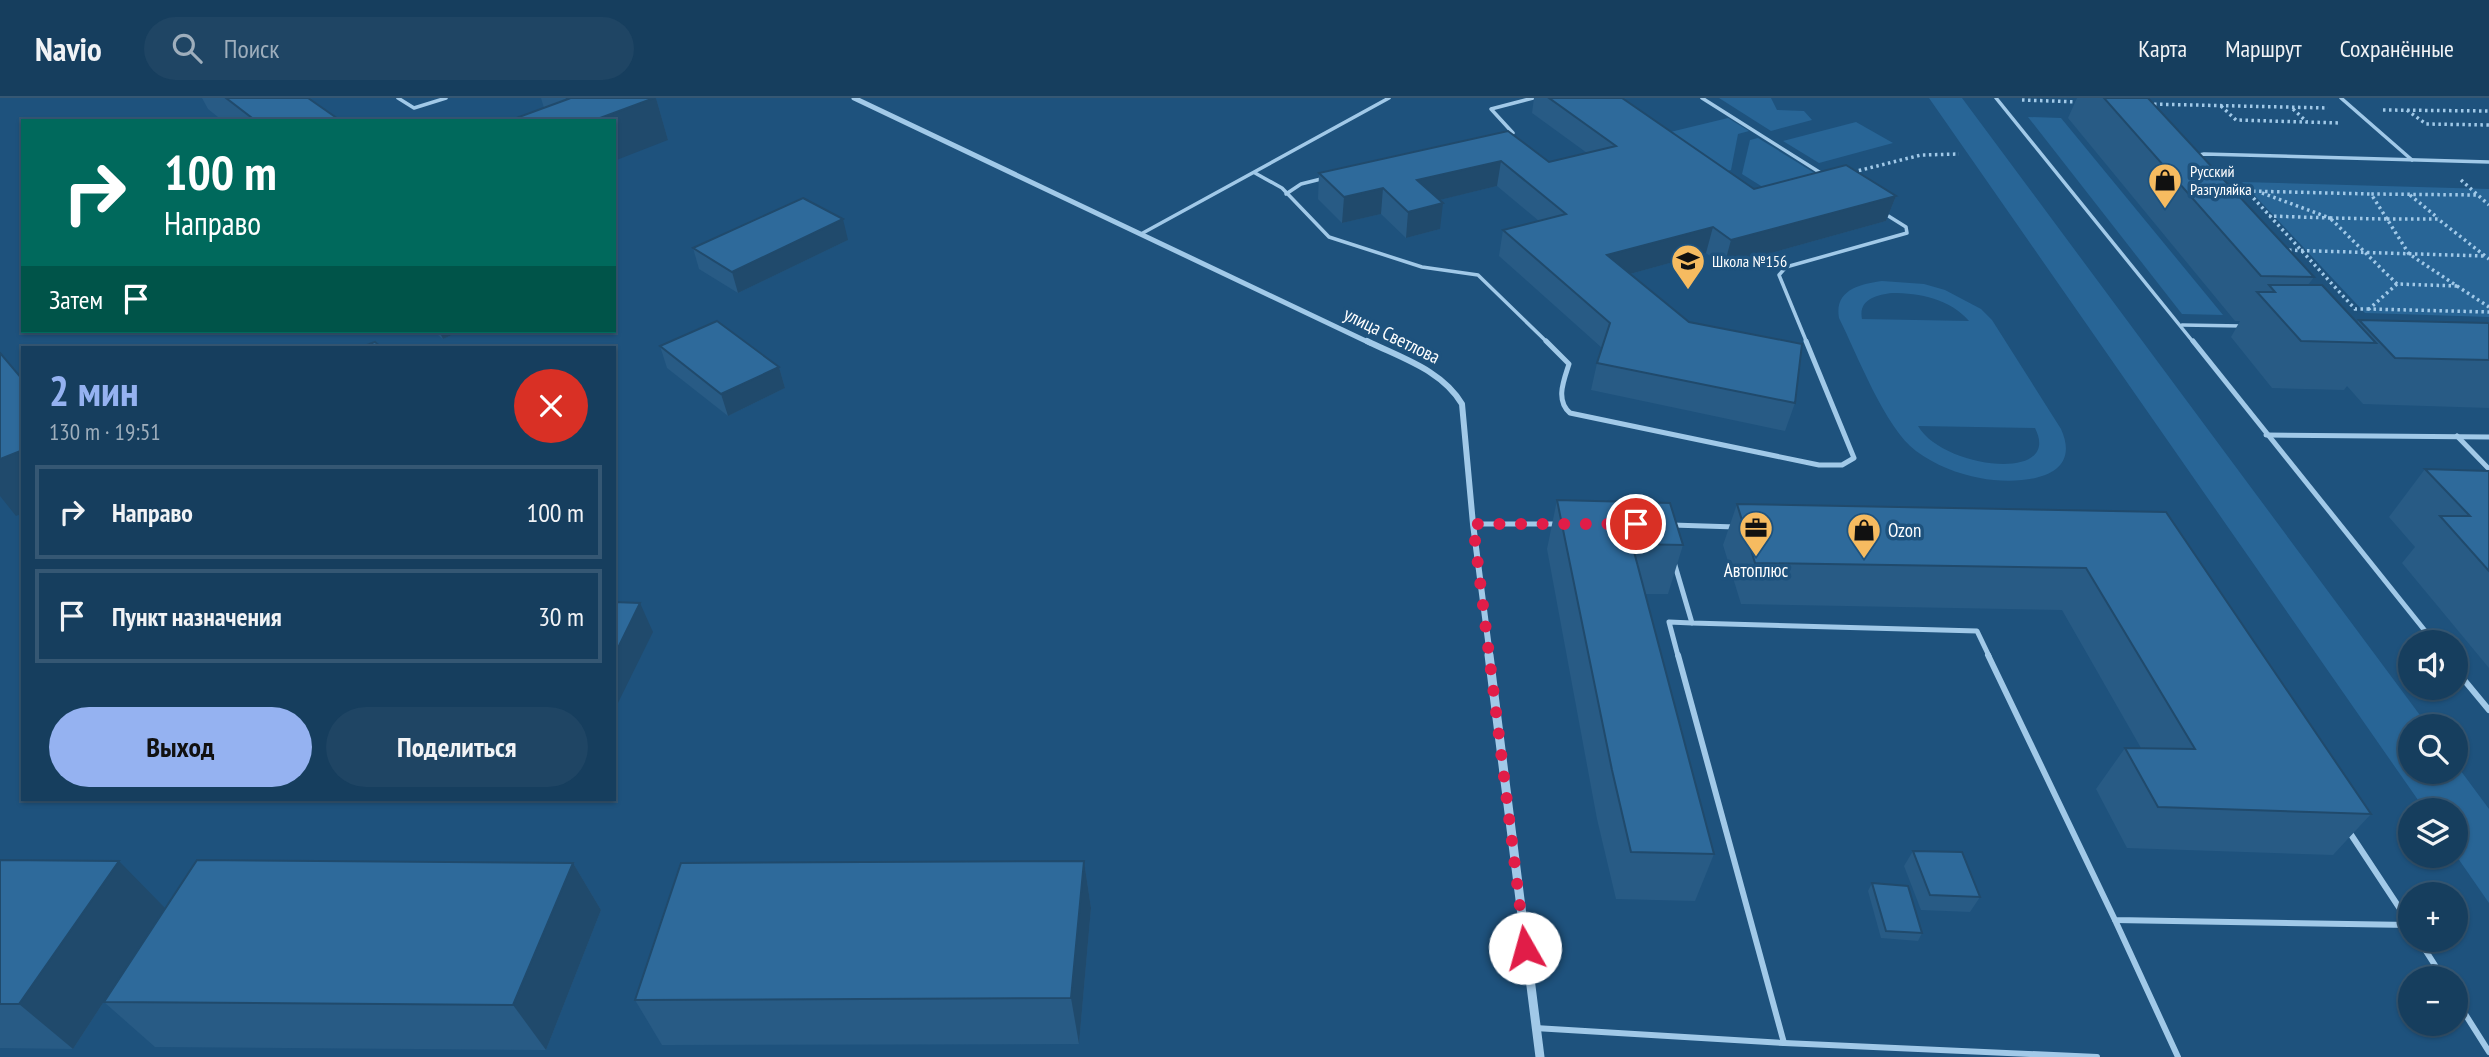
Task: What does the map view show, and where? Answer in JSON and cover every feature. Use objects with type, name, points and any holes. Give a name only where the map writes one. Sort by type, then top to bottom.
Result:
[{"type":"street","name":"улица Светлова","points":[[854,98],[1429,371],[1452,387],[1462,404],[1473,524],[1540,1057]]},
{"type":"lane","points":[[398,98],[415,108],[446,98]]},
{"type":"lane","points":[[1141,233],[1389,98]]},
{"type":"lane","points":[[1496,138],[1513,133],[1491,109],[1533,98]]},
{"type":"lane","points":[[1702,98],[1829,178]]},
{"type":"lane","points":[[2342,98],[2412,160]]},
{"type":"lane","points":[[1996,99],[2182,325],[2266,435],[2424,630]]},
{"type":"lane","points":[[2189,164],[2192,157],[2204,154],[2489,162]]},
{"type":"lane","points":[[1255,173],[1282,188],[1329,237],[1422,267],[1478,275],[1569,364],[1560,402],[1563,409],[1570,413],[1819,465],[1842,465],[1854,458],[1779,275],[1786,267],[1906,233],[1906,227],[1873,206]]},
{"type":"lane","points":[[1286,194],[1301,184],[1327,178]]},
{"type":"lane","points":[[2182,325],[2247,326]]},
{"type":"lane","points":[[2266,435],[2489,437]]},
{"type":"lane","points":[[2457,436],[2489,469]]},
{"type":"lane","points":[[1473,524],[1568,524]]},
{"type":"lane","points":[[1663,525],[1746,527]]},
{"type":"lane","points":[[1671,549],[1692,623]]},
{"type":"lane","points":[[1784,1044],[1669,622],[1977,631],[2178,1057]]},
{"type":"lane","points":[[2468,685],[2489,710]]},
{"type":"lane","points":[[2341,819],[2398,907]]},
{"type":"lane","points":[[2115,919],[2398,925]]},
{"type":"lane","points":[[2468,1019],[2489,1052]]},
{"type":"lane","points":[[1535,1028],[1784,1044],[2097,1057]]},
{"type":"path","points":[[1996,99],[2082,102]]},
{"type":"path","points":[[2068,101],[2074,109]]},
{"type":"path","points":[[2138,103],[2489,111]]},
{"type":"path","points":[[2221,106],[2236,120],[2371,124]]},
{"type":"path","points":[[2292,107],[2308,122]]},
{"type":"path","points":[[2407,110],[2426,124],[2489,125]]},
{"type":"path","points":[[1829,178],[1921,155],[1959,153]]},
{"type":"path","points":[[2478,195],[2246,191],[2355,309],[2489,309]]},
{"type":"path","points":[[2258,192],[2330,218],[2397,284],[2457,286]]},
{"type":"path","points":[[2371,194],[2409,254],[2489,309]]},
{"type":"path","points":[[2410,195],[2488,257]]},
{"type":"path","points":[[2269,216],[2438,219]]},
{"type":"path","points":[[2276,250],[2488,257]]},
{"type":"path","points":[[2369,309],[2397,284]]},
{"type":"shaded area","points":[[1719,98],[1771,98],[1777,110],[1804,111],[1812,120],[1771,131]]},
{"type":"shaded area","points":[[1929,98],[1962,98],[2398,686],[2398,700],[2409,700],[2419,714],[2398,714],[2398,771]]},
{"type":"shaded area","points":[[2028,117],[2061,118],[2223,315],[2182,314]]},
{"type":"shaded area","points":[[1728,118],[1749,131],[1738,134],[1731,170],[1720,173],[1662,134]]},
{"type":"shaded area","points":[[1856,122],[1893,143],[1819,163],[1783,141]]},
{"type":"shaded area","points":[[1758,138],[1821,177],[1769,191],[1742,174],[1750,140]]},
{"type":"shaded area","points":[[2242,182],[2489,189],[2489,317],[2365,313]]},
{"type":"shaded area","points":[[1874,282],[1924,284],[1945,290],[1981,309],[1992,320],[2061,429],[2066,447],[2063,460],[2055,470],[2027,480],[1980,478],[1939,465],[1916,451],[1905,440],[1883,408],[1839,318],[1839,308],[1845,295],[1850,290]],"holes":[[[1892,293],[1913,294],[1944,302],[1969,321],[1862,319],[1863,307],[1870,299]],[[1918,426],[2035,428],[2039,445],[2032,457],[2017,463],[1996,464],[1951,452],[1931,441]]]},
{"type":"shaded area","points":[[2468,781],[2489,809],[2489,903],[2465,868],[2468,868],[2468,798],[2417,798],[2407,784],[2468,784]]},
{"type":"building","points":[[226,98],[308,98],[338,119],[253,119]]},
{"type":"building","points":[[566,98],[654,98],[597,119],[513,119],[568,99]]},
{"type":"building","points":[[1549,98],[1622,98],[1754,189],[1846,165],[1896,196],[1731,240],[1713,227],[1607,255],[1689,322],[1802,344],[1795,403],[1597,363],[1610,323],[1503,230],[1566,214],[1501,161],[1417,180],[1443,203],[1408,212],[1383,188],[1344,197],[1319,173],[1508,131],[1549,162],[1616,146]]},
{"type":"building","points":[[2104,98],[2148,98],[2314,277],[2261,276]]},
{"type":"building","points":[[803,198],[843,219],[732,272],[693,248]]},
{"type":"building","points":[[2269,285],[2322,285],[2376,343],[2301,341],[2257,292],[2275,292]]},
{"type":"building","points":[[2359,320],[2489,323],[2489,360],[2395,358]]},
{"type":"building","points":[[717,321],[779,367],[721,394],[660,346]]},
{"type":"building","points":[[375,342],[380,346],[364,346]]},
{"type":"building","points":[[0,353],[21,378],[21,451],[0,459]]},
{"type":"building","points":[[2425,469],[2489,471],[2489,571],[2440,516],[2470,516]]},
{"type":"building","points":[[1557,500],[1670,503],[1683,545],[1632,544],[1714,854],[1631,852]]},
{"type":"building","points":[[1737,504],[2166,512],[2371,814],[2158,807],[2125,748],[2195,749],[2086,568],[1755,563]]},
{"type":"building","points":[[616,602],[640,603],[616,652]]},
{"type":"building","points":[[1913,851],[1962,852],[1980,897],[1930,895]]},
{"type":"building","points":[[0,860],[119,861],[19,1004],[0,1004]]},
{"type":"building","points":[[197,860],[573,863],[513,1005],[104,1002]]},
{"type":"building","points":[[1084,861],[1071,998],[635,1000],[681,863]]},
{"type":"building","points":[[1872,883],[1908,886],[1922,933],[1886,931]]},
{"type":"place","name":"Русский Разгуляйка","points":[[2165,210]]},
{"type":"place","name":"Школа №156","points":[[1688,291]]},
{"type":"place","name":"Автоплюс","points":[[1756,558]]},
{"type":"place","name":"Ozon","points":[[1864,560]]},
{"type":"route","points":[[1525,948],[1473,524],[1636,524]]}]
